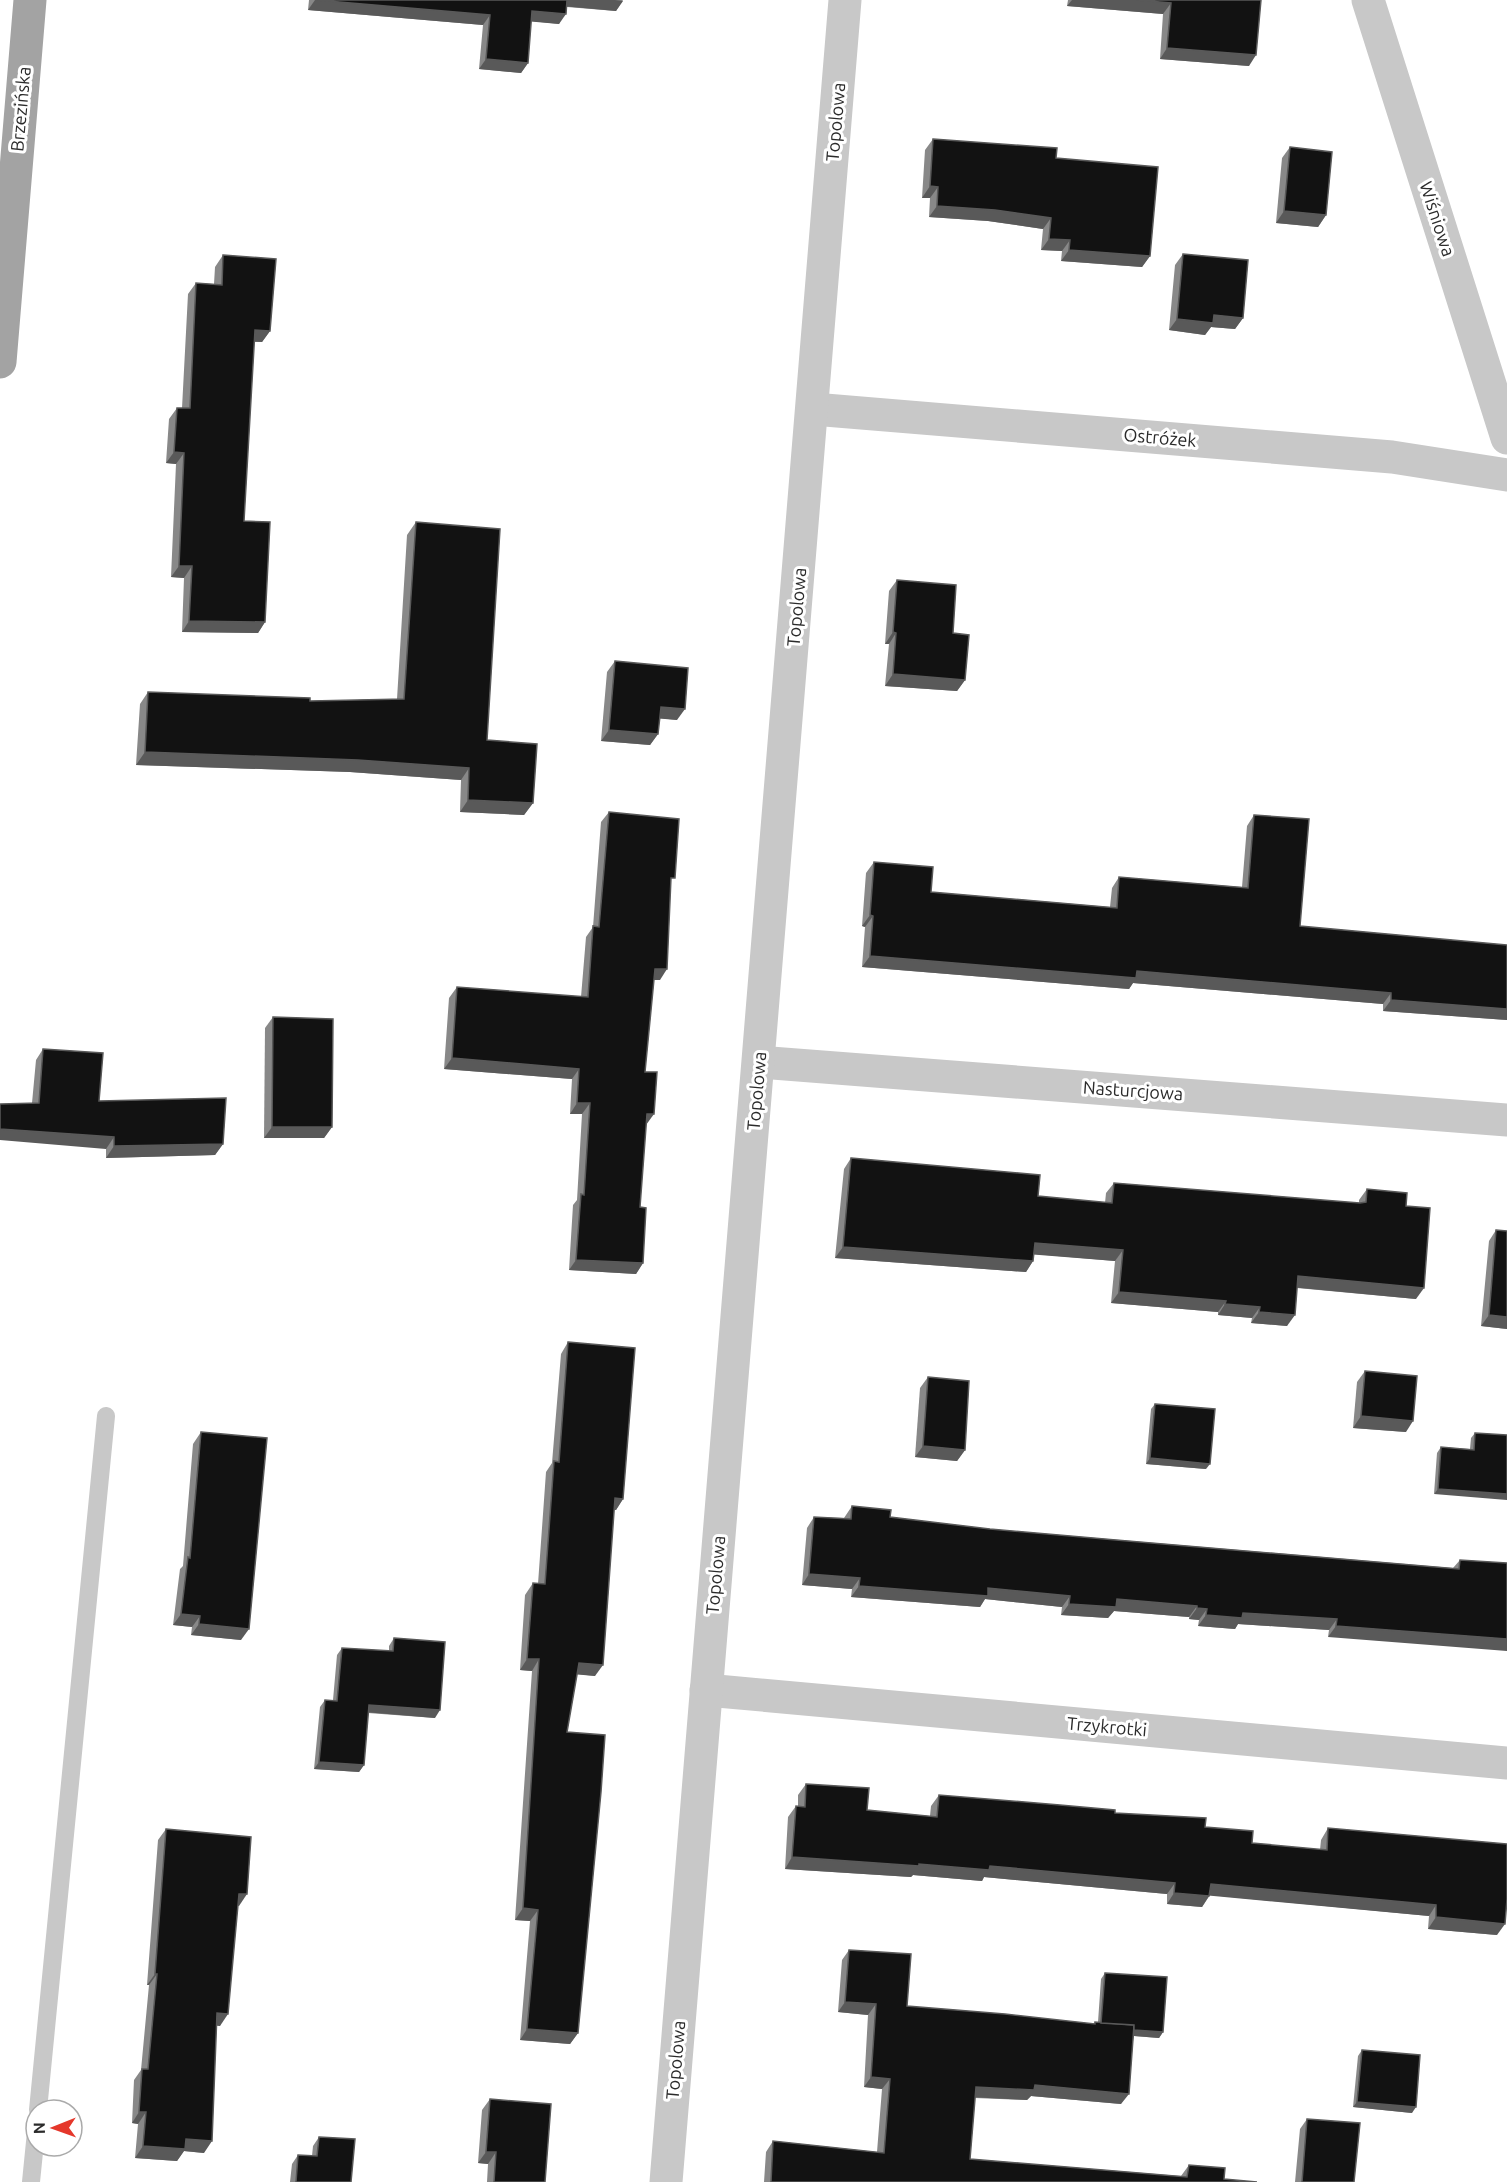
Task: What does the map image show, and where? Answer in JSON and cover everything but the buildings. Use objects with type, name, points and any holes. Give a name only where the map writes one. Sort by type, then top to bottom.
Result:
[{"type":"main road","name":"Brzezińska","points":[[0,362],[30,0]]},
{"type":"street","name":"Topolowa","points":[[666,2182],[845,0]]},
{"type":"street","name":"Wiśniowa","points":[[1368,0],[1507,438]]},
{"type":"street","name":"Ostróżek","points":[[813,409],[1392,457],[1507,475]]},
{"type":"street","name":"Nasturcjowa","points":[[759,1062],[1507,1120]]},
{"type":"street","name":"Trzykrotki","points":[[706,1690],[1507,1763]]},
{"type":"lane","points":[[39,2098],[106,1416]]},
{"type":"lane","points":[[31,2182],[33,2158]]}]
